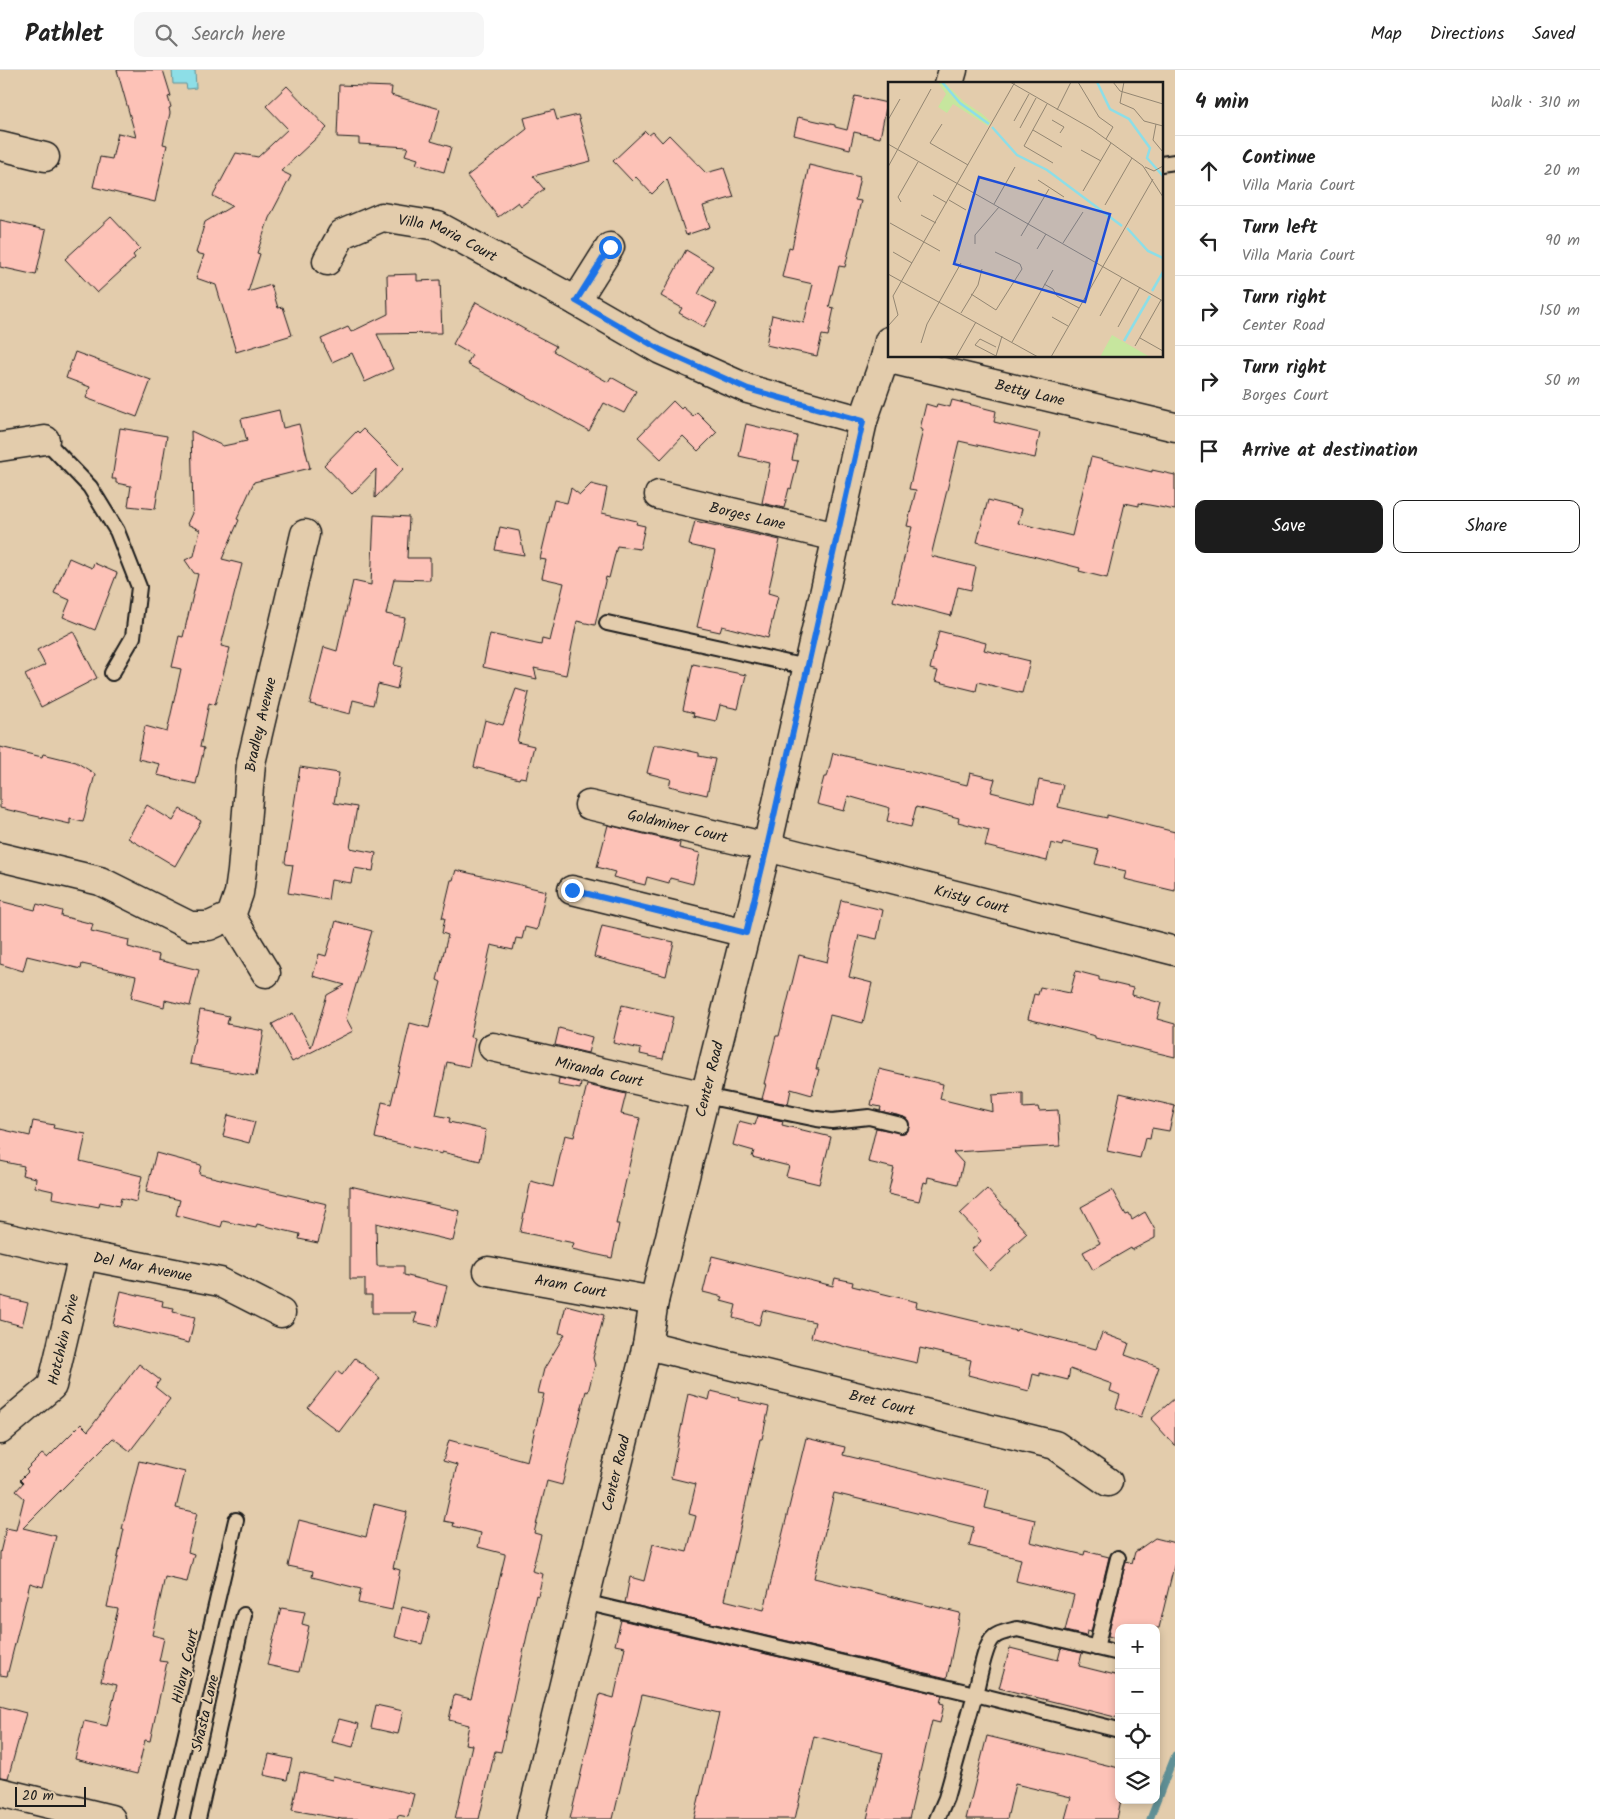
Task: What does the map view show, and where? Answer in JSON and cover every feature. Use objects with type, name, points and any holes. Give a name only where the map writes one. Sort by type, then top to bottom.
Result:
[{"type":"street","points":[[0,146],[45,157]]},
{"type":"street","name":"Villa Maria Court","points":[[327,261],[342,234],[382,217],[438,226],[576,301],[661,350],[748,389],[863,421]]},
{"type":"street","points":[[576,301],[610,247]]},
{"type":"street","name":"Center Road","points":[[531,1819],[646,1345],[654,1301],[767,847],[806,667],[863,421],[887,349]]},
{"type":"street","name":"Betty Lane","points":[[920,358],[1175,427]]},
{"type":"street","points":[[0,447],[45,440]]},
{"type":"street","name":"Borges Lane","points":[[659,495],[837,537]]},
{"type":"street","name":"Bradley Avenue","points":[[232,916],[242,871],[251,764],[305,534]]},
{"type":"street","name":"Goldminer Court","points":[[589,805],[767,847]]},
{"type":"street","name":"Kristy Court","points":[[767,847],[1175,951]]},
{"type":"street","points":[[0,857],[100,881],[190,926],[209,926],[232,916],[266,973]]},
{"type":"street","points":[[572,890],[746,933]]},
{"type":"street","name":"Miranda Court","points":[[493,1047],[706,1096]]},
{"type":"street","name":"Del Mar Avenue","points":[[0,1236],[83,1255],[220,1282],[280,1313]]},
{"type":"street","name":"Hotchkin Drive","points":[[0,1430],[52,1386],[83,1255]]},
{"type":"street","name":"Aram Court","points":[[488,1271],[654,1301]]},
{"type":"street","name":"Bret Court","points":[[646,1345],[1055,1444],[1108,1482]]},
{"type":"street","points":[[0,1792],[111,1819]]},
{"type":"lane","points":[[1162,164],[1175,162]]},
{"type":"lane","points":[[45,440],[90,487],[116,531],[139,587],[134,637],[112,673]]},
{"type":"lane","points":[[608,623],[806,667]]},
{"type":"lane","points":[[706,1096],[817,1119],[832,1121],[869,1117],[901,1125]]},
{"type":"lane","name":"Hilary Court","points":[[166,1819],[236,1520]]},
{"type":"lane","points":[[1096,1648],[1118,1558]]},
{"type":"lane","points":[[584,1602],[1115,1729]]},
{"type":"lane","name":"Shasta Lane","points":[[198,1819],[244,1615]]},
{"type":"lane","points":[[937,1819],[946,1798],[989,1642],[996,1635],[1017,1629],[1115,1653]]},
{"type":"water","points":[[172,70],[195,70],[196,88],[187,89],[186,84],[173,84]]},
{"type":"building","points":[[117,70],[163,70],[171,96],[168,97],[171,107],[169,108],[170,113],[163,144],[167,145],[155,202],[93,187],[100,157],[112,159],[118,133],[136,137]]},
{"type":"building","points":[[339,85],[392,87],[391,95],[440,109],[431,141],[451,147],[444,172],[416,164],[418,159],[405,155],[408,147],[359,144],[359,138],[337,137]]},
{"type":"building","points":[[287,86],[327,128],[281,171],[291,176],[269,218],[257,253],[260,254],[248,292],[271,285],[278,308],[283,307],[292,335],[236,352],[216,285],[196,278],[204,255],[196,253],[205,222],[232,206],[213,196],[236,153],[258,157],[288,129],[266,106]]},
{"type":"building","points":[[855,96],[887,103],[880,138],[854,132],[850,149],[794,135],[798,117],[835,125],[835,127],[847,130]]},
{"type":"building","points":[[554,110],[557,120],[578,115],[591,161],[533,176],[544,189],[521,206],[518,202],[498,217],[467,176],[527,129],[524,118]]},
{"type":"building","points":[[645,131],[649,135],[653,132],[662,142],[669,135],[706,173],[724,168],[734,197],[703,206],[710,227],[686,235],[667,179],[652,194],[636,177],[632,181],[613,161]]},
{"type":"building","points":[[809,165],[860,177],[855,200],[861,201],[845,267],[839,266],[829,307],[834,308],[828,336],[822,335],[817,356],[766,345],[772,315],[804,323],[813,284],[782,277],[789,247],[792,248]]},
{"type":"building","points":[[111,217],[140,248],[133,255],[135,258],[97,293],[65,259]]},
{"type":"building","points":[[0,220],[46,230],[36,275],[0,267]]},
{"type":"building","points":[[686,250],[713,266],[698,294],[717,304],[704,327],[679,313],[682,308],[661,296]]},
{"type":"building","points":[[417,274],[417,281],[440,280],[442,333],[377,334],[393,369],[365,382],[352,353],[332,362],[321,339],[348,327],[351,332],[388,314],[387,275]]},
{"type":"building","points":[[476,302],[556,346],[553,351],[608,382],[611,377],[636,391],[624,413],[604,403],[589,431],[467,364],[472,355],[453,344]]},
{"type":"building","points":[[75,352],[151,380],[137,417],[86,398],[90,387],[66,378]]},
{"type":"building","points":[[952,400],[996,411],[994,422],[1040,433],[1035,458],[959,441],[931,556],[976,567],[971,590],[958,587],[951,616],[893,601],[912,527],[907,526],[916,490],[909,489],[923,430],[920,429],[926,404],[936,407],[937,404],[950,407]]},
{"type":"building","points":[[673,401],[681,409],[683,407],[693,416],[697,412],[717,432],[698,451],[683,436],[661,459],[638,437]]},
{"type":"building","points":[[279,410],[283,428],[299,424],[310,468],[254,482],[222,559],[242,564],[221,646],[230,648],[215,705],[209,703],[200,747],[204,748],[196,784],[157,775],[160,764],[138,759],[145,726],[167,732],[181,669],[172,667],[179,636],[183,637],[198,574],[194,573],[185,560],[194,556],[200,530],[187,524],[193,511],[191,431],[223,446],[247,441],[241,419]]},
{"type":"building","points":[[746,424],[797,436],[792,460],[798,461],[784,508],[762,503],[770,463],[739,456]]},
{"type":"building","points":[[120,428],[167,436],[155,509],[128,506],[131,486],[116,483],[116,479],[112,479]]},
{"type":"building","points":[[363,429],[403,469],[375,498],[376,469],[352,494],[324,465],[357,431],[359,433]]},
{"type":"building","points":[[1091,457],[1152,472],[1152,470],[1175,475],[1175,510],[1139,503],[1139,506],[1125,503],[1107,578],[1079,571],[1080,568],[977,542],[988,500],[1022,509],[1018,523],[1072,536]]},
{"type":"building","points":[[591,484],[607,488],[602,513],[637,521],[636,524],[645,526],[640,549],[617,546],[609,578],[606,577],[595,625],[577,621],[566,675],[534,668],[537,679],[483,667],[490,634],[541,645],[542,639],[550,641],[564,583],[542,578],[546,560],[540,559],[554,500],[567,503],[571,488],[580,495]]},
{"type":"building","points":[[374,515],[409,517],[407,558],[430,558],[430,580],[394,579],[386,614],[405,618],[394,665],[402,667],[397,689],[378,684],[373,705],[353,700],[350,714],[310,704],[324,647],[337,651],[353,581],[371,585]]},
{"type":"building","points":[[695,521],[780,540],[768,593],[778,596],[768,638],[722,626],[720,632],[697,627],[715,551],[689,545]]},
{"type":"building","points":[[500,527],[519,531],[524,555],[495,550]]},
{"type":"building","points":[[69,558],[92,568],[94,563],[117,573],[95,630],[63,617],[70,600],[54,593]]},
{"type":"building","points":[[73,631],[97,678],[41,707],[25,675],[45,665],[37,650]]},
{"type":"building","points":[[939,631],[986,643],[984,650],[1030,661],[1022,693],[978,682],[976,691],[935,681],[938,671],[930,669]]},
{"type":"building","points":[[693,664],[746,675],[738,709],[720,705],[716,721],[693,716],[694,713],[683,710]]},
{"type":"building","points":[[516,689],[529,693],[517,742],[534,746],[526,778],[520,777],[519,779],[474,767],[485,720],[503,725]]},
{"type":"building","points":[[654,745],[699,753],[699,756],[715,759],[707,795],[669,786],[671,779],[647,773]]},
{"type":"building","points":[[0,747],[42,757],[43,754],[76,762],[95,774],[83,822],[70,819],[70,824],[0,808]]},
{"type":"building","points":[[833,753],[967,785],[970,773],[995,779],[991,792],[1034,803],[1039,780],[1063,785],[1058,807],[1107,818],[1107,815],[1175,832],[1175,891],[1124,879],[1126,871],[1095,864],[1099,850],[1063,842],[1062,846],[1051,843],[1047,861],[985,846],[989,830],[958,822],[959,818],[916,807],[911,827],[887,821],[890,808],[848,796],[844,811],[817,804]]},
{"type":"building","points":[[300,767],[339,773],[334,803],[357,807],[350,848],[376,853],[373,871],[354,868],[351,883],[331,880],[328,900],[288,893],[293,865],[286,864],[285,862]]},
{"type":"building","points":[[147,805],[173,821],[180,809],[201,821],[175,866],[128,838]]},
{"type":"building","points":[[608,825],[680,843],[679,848],[700,853],[693,884],[670,878],[669,883],[647,877],[645,885],[613,877],[615,872],[597,867]]},
{"type":"building","points":[[456,870],[546,891],[537,930],[525,927],[522,939],[516,938],[513,950],[491,945],[470,1037],[475,1038],[469,1067],[447,1062],[436,1115],[450,1118],[449,1122],[486,1130],[480,1161],[375,1138],[382,1102],[391,1104],[410,1023],[429,1028],[441,982],[437,980],[448,935],[442,933],[445,918],[442,918],[451,880],[453,880]]},
{"type":"building","points":[[841,900],[883,910],[877,939],[859,935],[849,977],[872,983],[863,1023],[830,1015],[816,1069],[819,1069],[812,1095],[791,1089],[788,1104],[762,1099],[776,1036],[779,1036],[799,955],[827,962]]},
{"type":"building","points":[[0,901],[35,910],[37,904],[62,911],[61,916],[93,924],[91,931],[129,940],[128,947],[159,955],[158,960],[199,970],[190,1006],[165,1000],[164,1007],[131,998],[136,976],[82,964],[81,969],[27,956],[23,971],[0,964]]},
{"type":"building","points":[[336,921],[372,931],[346,1018],[353,1031],[292,1062],[272,1024],[293,1013],[311,1048],[327,995],[345,985],[313,976],[319,954],[326,956]]},
{"type":"building","points":[[602,926],[674,942],[666,976],[594,957]]},
{"type":"building","points":[[1076,971],[1099,977],[1099,980],[1133,988],[1132,995],[1161,1003],[1157,1019],[1175,1024],[1175,1057],[1095,1038],[1095,1036],[1028,1019],[1034,994],[1038,995],[1040,987],[1070,993]]},
{"type":"building","points":[[622,1005],[673,1017],[663,1059],[640,1054],[641,1049],[613,1043]]},
{"type":"building","points":[[200,1010],[229,1016],[227,1024],[264,1031],[256,1076],[190,1064]]},
{"type":"building","points":[[559,1028],[592,1037],[588,1053],[555,1045]]},
{"type":"building","points":[[879,1069],[943,1084],[940,1099],[993,1112],[992,1095],[1023,1093],[1023,1108],[1038,1107],[1039,1111],[1058,1110],[1060,1146],[953,1152],[963,1163],[958,1184],[928,1177],[927,1183],[924,1182],[919,1201],[888,1194],[894,1168],[868,1162],[876,1128],[903,1133],[908,1131],[909,1123],[904,1117],[880,1111],[881,1107],[871,1105]]},
{"type":"building","points":[[559,1078],[581,1083],[580,1089],[558,1085]]},
{"type":"building","points":[[587,1085],[626,1094],[621,1114],[640,1118],[616,1224],[619,1224],[612,1258],[572,1249],[574,1243],[520,1232],[531,1181],[553,1187],[565,1135],[574,1137]]},
{"type":"building","points":[[1120,1093],[1175,1106],[1169,1131],[1152,1128],[1150,1139],[1145,1138],[1140,1158],[1107,1151]]},
{"type":"building","points":[[228,1115],[255,1122],[249,1143],[223,1136]]},
{"type":"building","points":[[758,1116],[783,1121],[782,1125],[831,1137],[819,1184],[786,1176],[789,1166],[752,1157],[754,1151],[733,1145],[739,1121],[755,1125]]},
{"type":"building","points":[[33,1121],[54,1125],[53,1128],[86,1134],[80,1161],[142,1176],[136,1202],[121,1198],[119,1206],[100,1202],[99,1207],[52,1198],[53,1191],[35,1187],[36,1178],[22,1175],[24,1166],[0,1161],[0,1129],[30,1136]]},
{"type":"building","points":[[156,1153],[201,1165],[199,1174],[327,1204],[318,1243],[299,1239],[300,1234],[257,1224],[256,1228],[223,1221],[221,1227],[176,1215],[180,1200],[146,1192]]},
{"type":"building","points":[[350,1186],[460,1211],[453,1241],[376,1223],[377,1266],[404,1266],[404,1275],[447,1286],[437,1327],[414,1322],[417,1313],[372,1313],[372,1295],[365,1295],[365,1279],[350,1279]]},
{"type":"building","points":[[987,1189],[1027,1233],[1009,1249],[1011,1251],[990,1271],[971,1250],[981,1241],[977,1236],[979,1234],[960,1214]]},
{"type":"building","points":[[1112,1190],[1126,1215],[1129,1214],[1132,1220],[1145,1212],[1155,1230],[1155,1238],[1132,1250],[1131,1248],[1093,1270],[1083,1252],[1100,1243],[1081,1207]]},
{"type":"building","points":[[712,1256],[833,1286],[835,1278],[853,1282],[852,1286],[917,1302],[916,1307],[1016,1331],[1017,1329],[1096,1349],[1102,1333],[1129,1343],[1125,1355],[1159,1367],[1141,1417],[1116,1408],[1120,1395],[1110,1391],[1112,1384],[1070,1369],[1068,1380],[1040,1373],[1040,1376],[1033,1374],[1029,1391],[968,1375],[971,1360],[920,1348],[917,1363],[846,1347],[811,1337],[815,1322],[763,1310],[759,1325],[733,1318],[736,1305],[721,1301],[723,1297],[703,1292]]},
{"type":"building","points":[[121,1291],[163,1301],[162,1306],[174,1308],[173,1312],[195,1317],[189,1343],[113,1325]]},
{"type":"building","points":[[0,1296],[28,1303],[22,1326],[0,1320]]},
{"type":"building","points":[[566,1305],[604,1315],[593,1358],[595,1365],[588,1392],[586,1391],[562,1485],[547,1481],[534,1533],[541,1535],[532,1571],[543,1574],[538,1596],[536,1595],[501,1752],[495,1751],[479,1819],[455,1819],[472,1745],[465,1744],[469,1725],[449,1720],[454,1695],[471,1699],[505,1554],[478,1547],[481,1533],[453,1526],[454,1523],[444,1521],[457,1465],[443,1461],[449,1440],[527,1461],[544,1394],[538,1393],[544,1369],[565,1334],[559,1333]]},
{"type":"building","points":[[355,1358],[380,1378],[339,1432],[308,1408],[337,1371],[342,1375]]},
{"type":"building","points":[[139,1364],[160,1380],[155,1387],[170,1399],[130,1451],[113,1438],[23,1528],[56,1536],[43,1587],[30,1583],[7,1676],[0,1675],[0,1553],[6,1528],[16,1530],[24,1498],[16,1491],[23,1483],[20,1480],[28,1472],[26,1470],[42,1454],[47,1458],[81,1424],[88,1431]]},
{"type":"building","points":[[711,1391],[769,1407],[724,1600],[764,1610],[806,1438],[845,1447],[843,1455],[989,1490],[985,1508],[1035,1520],[1030,1542],[1084,1555],[1085,1551],[1109,1557],[1091,1632],[1087,1631],[1086,1636],[1065,1631],[1074,1595],[1016,1581],[1021,1559],[969,1546],[974,1527],[834,1493],[814,1578],[960,1613],[947,1678],[625,1603],[630,1577],[644,1581],[653,1544],[687,1552],[696,1516],[689,1514],[696,1484],[671,1478],[688,1394],[709,1400]]},
{"type":"building","points":[[1175,1398],[1175,1446],[1151,1419]]},
{"type":"building","points":[[139,1461],[185,1472],[176,1508],[197,1513],[188,1552],[194,1554],[187,1582],[165,1577],[152,1635],[164,1638],[159,1661],[167,1662],[150,1741],[145,1740],[137,1774],[75,1759],[84,1721],[107,1726],[117,1685],[101,1681],[118,1609],[107,1607],[124,1529],[122,1529]]},
{"type":"building","points":[[374,1504],[407,1512],[393,1568],[400,1570],[392,1610],[358,1603],[361,1589],[312,1577],[313,1571],[288,1566],[299,1520],[366,1537]]},
{"type":"building","points":[[1155,1538],[1175,1543],[1175,1562],[1160,1624],[1115,1624],[1115,1638],[1108,1636],[1126,1561],[1132,1563],[1135,1552]]},
{"type":"building","points":[[402,1607],[430,1614],[422,1644],[395,1637]]},
{"type":"building","points":[[281,1608],[305,1612],[302,1624],[309,1626],[299,1672],[267,1665]]},
{"type":"building","points":[[621,1620],[942,1695],[940,1703],[944,1704],[940,1723],[932,1721],[909,1819],[867,1819],[883,1753],[814,1736],[795,1819],[694,1819],[719,1713],[642,1695],[613,1819],[570,1819],[600,1694],[614,1698],[625,1647],[615,1645]]},
{"type":"building","points":[[1010,1648],[1058,1660],[1061,1648],[1082,1653],[1079,1666],[1115,1675],[1115,1717],[999,1688]]},
{"type":"building","points":[[376,1705],[403,1711],[398,1734],[371,1728]]},
{"type":"building","points":[[0,1706],[26,1713],[8,1778],[0,1777]]},
{"type":"building","points":[[339,1719],[359,1724],[353,1747],[332,1742]]},
{"type":"building","points":[[987,1736],[1115,1767],[1115,1804],[1120,1804],[1117,1819],[1065,1819],[1071,1797],[1015,1784],[1007,1819],[966,1819]]},
{"type":"building","points":[[269,1754],[292,1759],[287,1780],[264,1775]]},
{"type":"building","points":[[300,1772],[332,1780],[333,1776],[414,1794],[408,1817],[398,1815],[397,1819],[342,1819],[292,1810]]},
{"type":"waterway","points":[[1150,1819],[1175,1755]]},
{"type":"route","points":[[572,890],[746,933],[863,421],[748,389],[661,350],[576,301],[610,247]]}]
